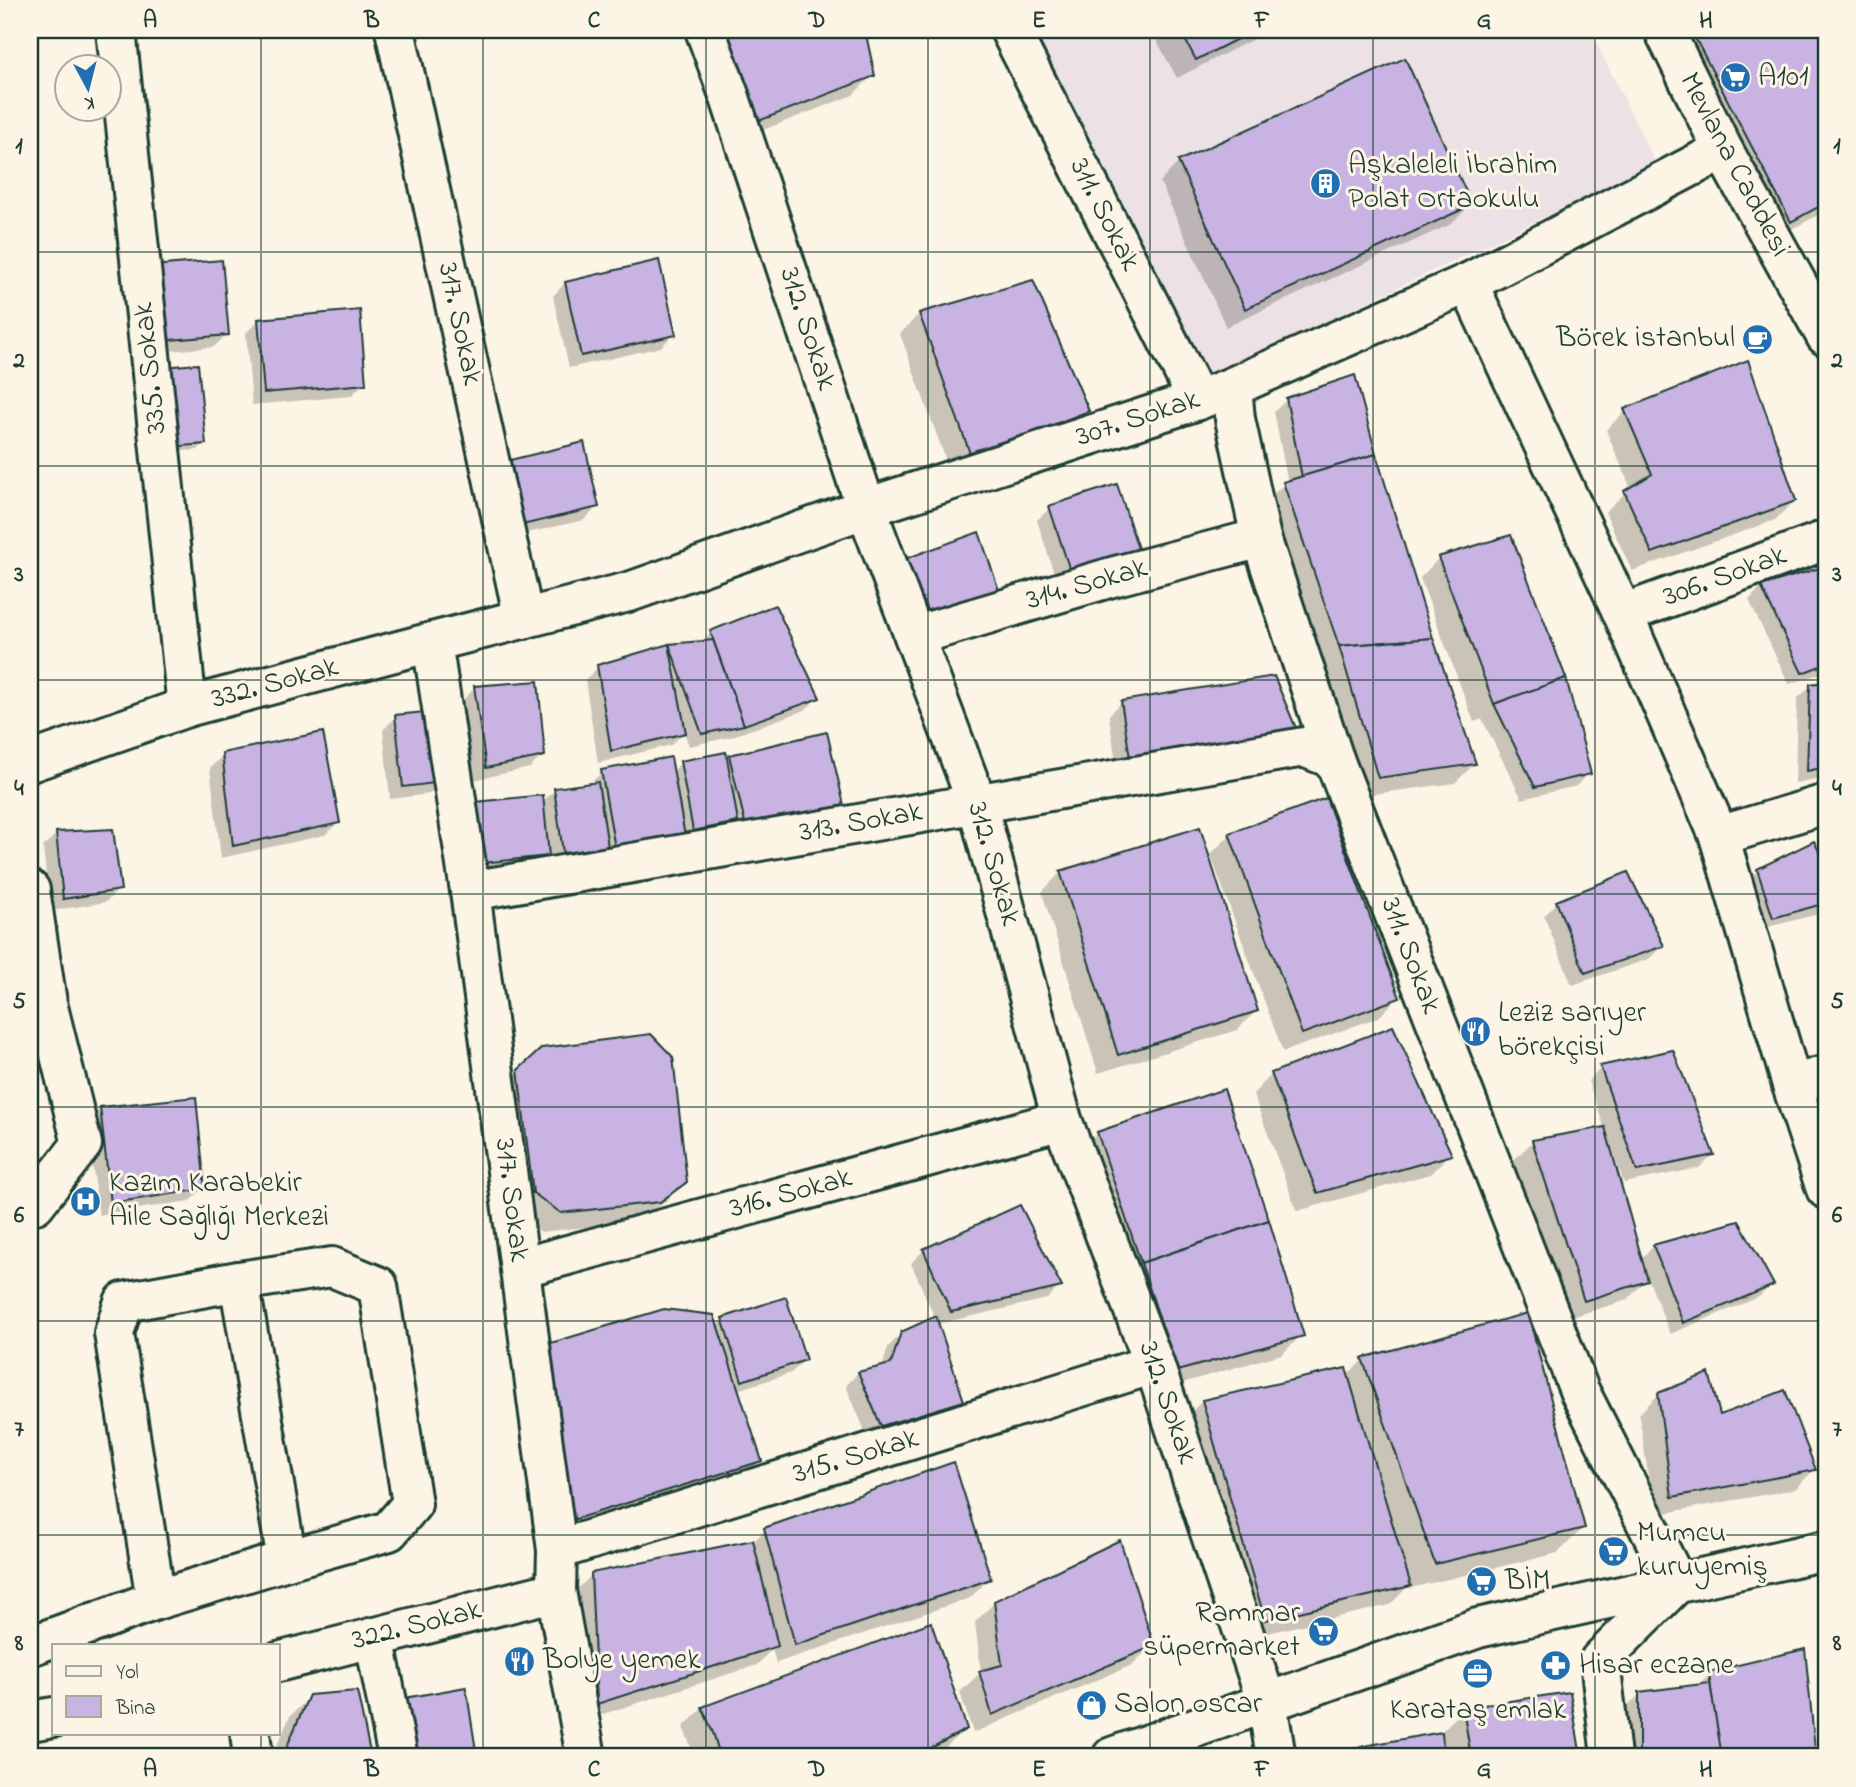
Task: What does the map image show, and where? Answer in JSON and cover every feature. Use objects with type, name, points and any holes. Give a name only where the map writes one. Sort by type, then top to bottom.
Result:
[{"type":"street","name":"335. Sokak","points":[[116,30],[187,707]]},
{"type":"street","name":"317. Sokak","points":[[395,30],[524,618]]},
{"type":"street","name":"312. Sokak","points":[[705,30],[866,508],[977,803],[1062,1120],[1154,1364],[1267,1703],[1276,1757]]},
{"type":"street","name":"311. Sokak","points":[[1010,30],[1215,394],[1235,419],[1261,538],[1334,759],[1579,1390],[1676,1583]]},
{"type":"street","name":"Mevlana Caddesi","points":[[1664,30],[1723,150],[1814,283],[1826,336]]},
{"type":"street","name":"307. Sokak","points":[[524,618],[632,591],[866,508],[1215,394],[1468,283],[1723,150]]},
{"type":"street","points":[[1468,283],[1623,614],[1719,836],[1809,1080],[1826,1189]]},
{"type":"street","name":"314. Sokak","points":[[914,636],[1112,577],[1261,538]]},
{"type":"street","name":"306. Sokak","points":[[1623,614],[1826,540]]},
{"type":"street","name":"332. Sokak","points":[[30,762],[187,707],[524,618]]},
{"type":"street","name":"317. Sokak","points":[[432,642],[470,891],[557,1550],[556,1591],[586,1757]]},
{"type":"street","name":"313. Sokak","points":[[470,891],[1304,747],[1334,759]]},
{"type":"street","points":[[1719,836],[1826,804]]},
{"type":"street","points":[[30,890],[38,1005],[82,1144],[35,1204],[30,1205]]},
{"type":"street","name":"316. Sokak","points":[[520,1268],[1062,1120]]},
{"type":"street","points":[[30,1646],[156,1601],[389,1531],[412,1504],[378,1286],[332,1268],[239,1281],[124,1302],[114,1333],[156,1601]]},
{"type":"street","points":[[239,1281],[287,1560]]},
{"type":"street","name":"315. Sokak","points":[[557,1550],[1154,1364]]},
{"type":"street","points":[[1112,1757],[1478,1628],[1826,1550]]},
{"type":"street","points":[[1611,1757],[1600,1660],[1676,1583]]},
{"type":"street","name":"322. Sokak","points":[[280,1661],[556,1591]]},
{"type":"street","points":[[374,1637],[398,1757]]},
{"type":"street","points":[[30,1721],[52,1717]]},
{"type":"street","points":[[250,1734],[253,1757]]},
{"type":"shaded area","points":[[1034,30],[1590,30],[1656,164],[1210,377],[1093,154]]},
{"type":"building","points":[[726,30],[865,30],[875,76],[756,122]]},
{"type":"building","points":[[1180,30],[1255,30],[1196,60]]},
{"type":"building","points":[[1706,30],[1826,30],[1826,203],[1791,222],[1694,36]]},
{"type":"building","name":"Aşkaleleli İbrahim Polat Ortaokulu","points":[[1405,58],[1472,205],[1245,309],[1178,161]]},
{"type":"building","points":[[222,260],[229,335],[158,341],[152,266]]},
{"type":"building","points":[[659,260],[676,335],[581,356],[565,282]]},
{"type":"building","points":[[1033,280],[1089,411],[971,456],[919,313]]},
{"type":"building","points":[[360,310],[366,384],[264,393],[258,319]]},
{"type":"building","points":[[1748,360],[1796,501],[1652,553],[1624,491],[1652,474],[1624,409]]},
{"type":"building","points":[[198,364],[206,444],[170,447],[163,367]]},
{"type":"building","points":[[1355,375],[1376,454],[1302,477],[1286,398]]},
{"type":"building","points":[[584,442],[599,507],[518,526],[502,462]]},
{"type":"building","points":[[1376,454],[1433,638],[1339,646],[1283,482]]},
{"type":"building","points":[[1117,484],[1141,558],[1073,580],[1049,506]]},
{"type":"building","points":[[979,532],[1002,599],[921,626],[899,561]]},
{"type":"building","points":[[1511,535],[1566,678],[1494,704],[1438,557]]},
{"type":"building","points":[[1826,566],[1826,664],[1802,673],[1761,586]]},
{"type":"building","points":[[775,605],[820,698],[744,725],[710,631]]},
{"type":"building","points":[[1433,638],[1476,764],[1378,778],[1339,646]]},
{"type":"building","points":[[713,640],[744,725],[702,734],[669,644]]},
{"type":"building","points":[[669,644],[686,733],[611,751],[597,665]]},
{"type":"building","points":[[1274,676],[1304,747],[1130,758],[1121,701]]},
{"type":"building","points":[[1566,678],[1591,774],[1535,787],[1494,704]]},
{"type":"building","points":[[538,681],[545,756],[486,768],[474,686]]},
{"type":"building","points":[[1826,682],[1826,767],[1807,771],[1810,684]]},
{"type":"building","points":[[436,711],[444,782],[403,787],[395,715]]},
{"type":"building","points":[[323,732],[340,823],[233,846],[222,753]]},
{"type":"building","points":[[827,732],[844,805],[746,827],[729,755]]},
{"type":"building","points":[[726,752],[738,822],[693,831],[680,761]]},
{"type":"building","points":[[671,757],[686,842],[616,854],[601,770]]},
{"type":"building","points":[[598,782],[608,847],[563,853],[554,788]]},
{"type":"building","points":[[543,795],[549,856],[482,863],[476,802]]},
{"type":"building","points":[[1326,798],[1400,998],[1302,1034],[1229,833]]},
{"type":"building","points":[[1200,827],[1258,1011],[1118,1055],[1060,871]]},
{"type":"building","points":[[113,829],[121,890],[63,899],[56,832]]},
{"type":"building","points":[[1814,841],[1826,865],[1826,903],[1773,918],[1757,869]]},
{"type":"building","points":[[1628,872],[1664,946],[1585,973],[1556,901]]},
{"type":"building","points":[[1393,1026],[1452,1155],[1317,1193],[1271,1073]]},
{"type":"building","points":[[651,1034],[673,1057],[687,1182],[660,1202],[561,1213],[533,1193],[518,1070],[542,1048]]},
{"type":"building","points":[[1673,1050],[1714,1155],[1637,1171],[1600,1066]]},
{"type":"building","points":[[1224,1089],[1269,1220],[1141,1263],[1097,1132]]},
{"type":"building","points":[[196,1097],[205,1189],[111,1203],[100,1107]]},
{"type":"building","points":[[1605,1127],[1648,1281],[1584,1301],[1532,1140]]},
{"type":"building","points":[[1020,1205],[1062,1287],[951,1312],[923,1249]]},
{"type":"building","points":[[1269,1220],[1304,1336],[1177,1371],[1141,1263]]},
{"type":"building","points":[[1739,1221],[1774,1285],[1683,1323],[1653,1245]]},
{"type":"building","points":[[786,1297],[806,1360],[742,1381],[722,1318]]},
{"type":"building","points":[[664,1309],[714,1315],[762,1461],[566,1522],[541,1346]]},
{"type":"building","points":[[1528,1313],[1585,1528],[1435,1564],[1362,1358]]},
{"type":"building","points":[[936,1316],[964,1401],[881,1426],[858,1372],[891,1364],[901,1332]]},
{"type":"building","points":[[1346,1368],[1411,1586],[1265,1620],[1202,1400]]},
{"type":"building","points":[[1709,1373],[1720,1415],[1785,1390],[1816,1470],[1672,1497],[1658,1393]]},
{"type":"building","points":[[954,1462],[991,1579],[795,1645],[764,1528]]},
{"type":"building","points":[[753,1540],[778,1646],[597,1704],[591,1573]]},
{"type":"building","points":[[1120,1540],[1154,1646],[992,1715],[979,1671],[1002,1665],[994,1601]]},
{"type":"building","points":[[931,1622],[967,1729],[914,1757],[720,1757],[702,1707]]},
{"type":"building","points":[[1805,1649],[1815,1749],[1758,1757],[1719,1757],[1709,1672]]},
{"type":"building","points":[[1710,1683],[1722,1757],[1639,1757],[1639,1692]]},
{"type":"building","points":[[466,1687],[477,1757],[412,1757],[399,1699]]},
{"type":"building","points":[[357,1691],[371,1757],[287,1757],[285,1751],[309,1695]]},
{"type":"building","points":[[1570,1692],[1581,1757],[1471,1757],[1463,1708]]},
{"type":"building","points":[[1442,1732],[1444,1757],[1349,1757],[1347,1749]]},
{"type":"place","name":"A101","points":[[1735,78]]},
{"type":"place","name":"Aşkaleleli İbrahim Polat Ortaokulu","points":[[1325,183]]},
{"type":"place","name":"Börek istanbul","points":[[1758,339]]},
{"type":"place","name":"Leziz sarıyer börekçisi","points":[[1475,1031]]},
{"type":"place","name":"Kazım Karabekir Aile Sağlığı Merkezi","points":[[86,1201]]},
{"type":"place","name":"Mumcu kuruyemiş","points":[[1614,1551]]},
{"type":"place","name":"BİM","points":[[1482,1582]]},
{"type":"place","name":"Rammar süpermarket","points":[[1323,1631]]},
{"type":"place","name":"Bolye yemek","points":[[520,1661]]},
{"type":"place","name":"Hisar eczane","points":[[1556,1666]]},
{"type":"place","name":"Karataş emlak","points":[[1478,1673]]},
{"type":"place","name":"Salon oscar","points":[[1091,1705]]}]
